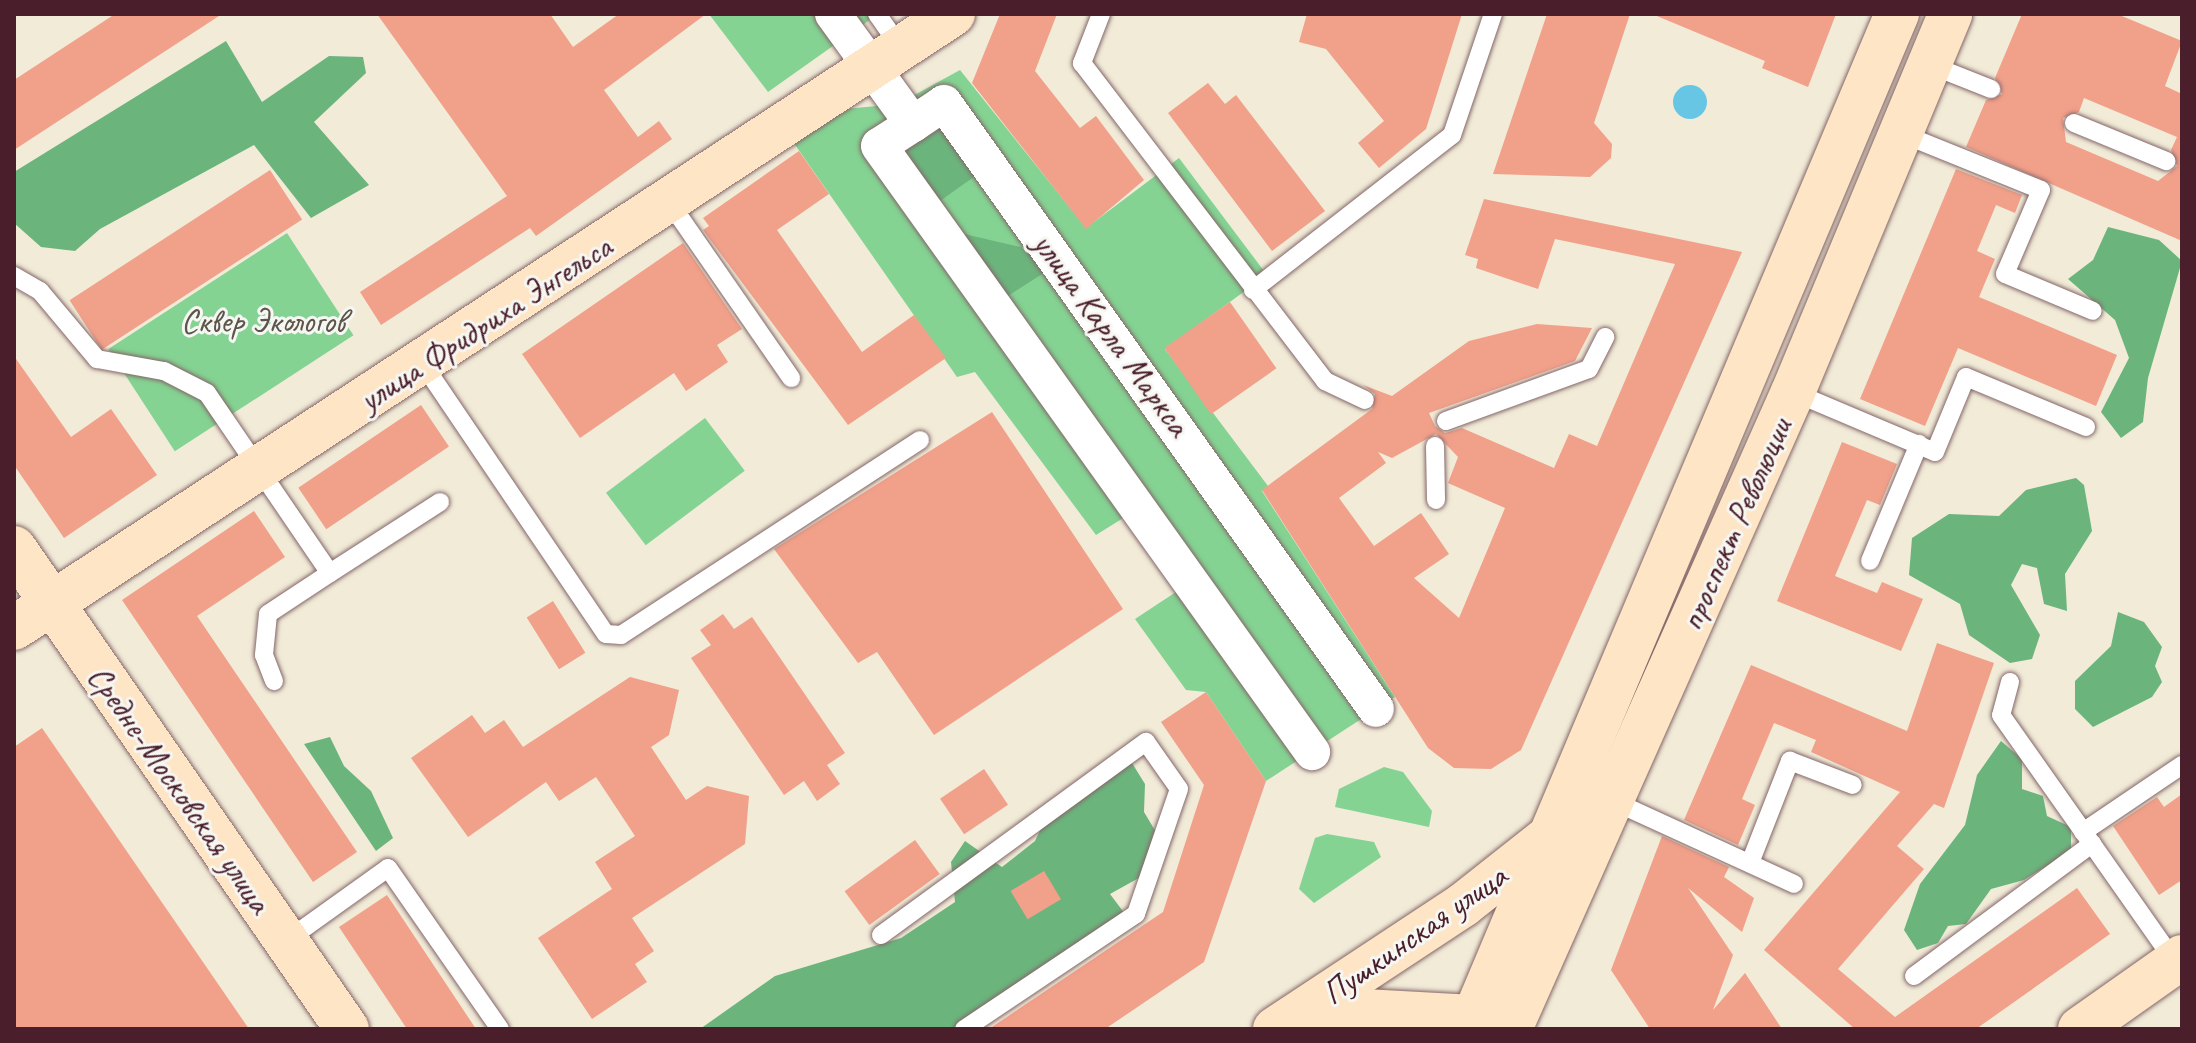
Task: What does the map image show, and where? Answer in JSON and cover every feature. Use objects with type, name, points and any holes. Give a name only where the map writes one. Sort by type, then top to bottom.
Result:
[{"type":"street","points":[[833,14],[889,61],[913,124],[879,146],[1312,752]]},
{"type":"street","name":"улица Фридриха Энгельса","points":[[14,628],[52,607],[889,61],[953,14]]},
{"type":"street","name":"проспект Революции","points":[[1490,1026],[1550,836],[1897,14]]},
{"type":"street","name":"проспект Революции","points":[[1490,1026],[1613,801],[1793,392],[1950,14]]},
{"type":"street","name":"улица Карла Маркса","points":[[913,124],[944,103],[1376,709]]},
{"type":"street","name":"Средне-Московская улица","points":[[14,548],[347,1029]]},
{"type":"street","name":"Пушкинская улица","points":[[1275,1029],[1463,905],[1550,836]]},
{"type":"street","points":[[2080,1029],[2178,960]]},
{"type":"street","points":[[1307,1029],[1364,1011],[1490,1026]]},
{"type":"lane","points":[[877,14],[889,61]]},
{"type":"lane","points":[[1101,14],[1082,63],[1325,381],[1365,400]]},
{"type":"lane","points":[[1253,290],[1452,135],[1493,14]]},
{"type":"lane","points":[[1928,64],[1991,89]]},
{"type":"lane","points":[[2074,123],[2166,161]]},
{"type":"lane","points":[[1900,133],[2041,190],[2005,274],[2093,311]]},
{"type":"lane","points":[[670,203],[791,378]]},
{"type":"lane","points":[[14,276],[40,291],[97,359],[164,371],[207,393],[330,573]]},
{"type":"lane","points":[[1446,421],[1589,369],[1605,337]]},
{"type":"lane","points":[[423,364],[606,634],[621,635],[920,440]]},
{"type":"lane","points":[[1793,392],[1935,452],[1966,377],[2086,427]]},
{"type":"lane","points":[[1870,561],[1919,444]]},
{"type":"lane","points":[[1435,446],[1436,500]]},
{"type":"lane","points":[[274,681],[264,655],[268,614],[440,502]]},
{"type":"lane","points":[[2010,682],[2001,715],[2178,960]]},
{"type":"lane","points":[[881,935],[1146,742],[1179,789],[1136,914],[964,1029]]},
{"type":"lane","points":[[1750,863],[1790,761],[1853,785]]},
{"type":"lane","points":[[1914,976],[2182,765]]},
{"type":"lane","points":[[1613,801],[1794,884]]},
{"type":"lane","points":[[286,941],[388,868],[500,1029]]},
{"type":"green space","points":[[709,14],[878,14],[768,92]]},
{"type":"green space","points":[[226,41],[262,102],[329,56],[363,57],[366,73],[314,122],[369,185],[311,218],[254,145],[100,229],[75,251],[41,247],[14,223],[14,172]]},
{"type":"green space","points":[[960,70],[1086,228],[1179,158],[1267,275],[1165,349],[1268,486],[1262,491],[1395,697],[1266,781],[1206,692],[1186,690],[1135,619],[1179,590],[1128,515],[1096,535],[975,372],[957,377],[791,139],[834,110],[898,104]]},
{"type":"green space","points":[[936,119],[978,174],[940,201],[903,168],[905,144]]},
{"type":"green space","points":[[2108,227],[2159,240],[2182,261],[2148,378],[2143,422],[2121,438],[2101,412],[2129,358],[2115,320],[2068,279],[2093,260]]},
{"type":"green space","points":[[947,230],[1038,251],[1050,269],[1000,301]]},
{"type":"green space","name":"Сквер Экологов","points":[[287,233],[353,335],[175,451],[108,349]]},
{"type":"green space","points":[[705,418],[745,471],[646,545],[606,493]]},
{"type":"green space","points":[[2076,478],[2084,485],[2092,531],[2065,574],[2067,611],[2044,604],[2037,568],[2022,564],[2011,585],[2040,635],[2032,659],[2010,663],[1969,635],[1960,604],[1909,575],[1912,538],[1949,514],[1999,516],[2026,490]]},
{"type":"green space","points":[[2118,612],[2144,622],[2162,647],[2155,666],[2162,682],[2152,697],[2093,727],[2075,709],[2075,681],[2111,646]]},
{"type":"green space","points":[[330,737],[344,766],[371,791],[393,838],[376,851],[304,744]]},
{"type":"green space","points":[[2001,741],[2022,759],[2022,789],[2043,796],[2047,816],[2071,827],[2071,851],[2024,880],[1991,889],[1966,924],[1948,926],[1938,943],[1917,950],[1904,930],[1920,884],[1965,825],[1977,775]]},
{"type":"green space","points":[[1132,763],[1145,784],[1144,812],[1159,837],[1155,869],[1110,894],[1125,914],[971,1029],[700,1029],[775,976],[901,938],[955,902],[951,862],[965,841],[1002,867],[1035,841],[1057,795]]},
{"type":"green space","points":[[1384,767],[1403,772],[1432,811],[1429,827],[1335,807],[1339,789]]},
{"type":"green space","points":[[1327,834],[1374,842],[1381,857],[1314,903],[1299,889],[1315,838]]},
{"type":"water","points":[[1690,85],[1702,90],[1707,102],[1702,114],[1690,119],[1678,114],[1673,102],[1678,90]]},
{"type":"building","points":[[115,14],[222,14],[14,150],[14,80]]},
{"type":"building","points":[[377,14],[550,14],[573,47],[619,14],[706,14],[604,90],[638,137],[659,121],[672,139],[536,236],[530,228],[381,325],[360,292],[507,196]]},
{"type":"building","points":[[1000,14],[1057,14],[1035,71],[1080,128],[1096,116],[1144,180],[1086,229],[972,83]]},
{"type":"building","points":[[1307,14],[1462,14],[1426,129],[1379,168],[1358,143],[1384,121],[1326,49],[1299,42]]},
{"type":"building","points":[[1547,14],[1630,14],[1594,123],[1612,144],[1611,158],[1590,177],[1493,174]]},
{"type":"building","points":[[1652,14],[1836,14],[1808,87],[1762,68],[1765,61]]},
{"type":"building","points":[[2022,14],[2117,14],[2182,41],[2165,86],[2182,94],[2182,241],[1966,147],[1986,100],[2002,94],[1995,78]],"holes":[[[2084,98],[2177,137],[2171,150],[2177,166],[2158,181],[2066,142],[2063,118],[2079,112]]]},
{"type":"building","points":[[1208,83],[1225,104],[1236,95],[1325,211],[1272,251],[1168,113]]},
{"type":"building","points":[[799,151],[829,194],[777,230],[862,352],[914,315],[946,358],[848,425],[703,230],[709,226],[703,218]]},
{"type":"building","points":[[1956,169],[2022,195],[2015,213],[1996,205],[1977,251],[1995,259],[1979,297],[2117,355],[2096,406],[1958,348],[1925,426],[1860,399]]},
{"type":"building","points":[[270,170],[302,219],[102,350],[70,300]]},
{"type":"building","points":[[1484,199],[1742,252],[1521,750],[1491,769],[1454,768],[1428,748],[1262,490],[1372,409],[1375,394],[1363,385],[1392,396],[1469,341],[1537,324],[1592,328],[1575,361],[1429,413],[1435,426],[1445,433],[1462,428],[1554,468],[1569,434],[1597,446],[1675,264],[1555,239],[1538,289],[1476,268],[1478,259],[1465,255]],"holes":[[[1436,434],[1458,457],[1448,483],[1505,508],[1459,618],[1414,578],[1449,554],[1421,513],[1374,546],[1339,498],[1386,463],[1378,452],[1392,458]]]},
{"type":"building","points":[[683,243],[742,329],[717,345],[728,362],[686,391],[674,373],[580,438],[522,354]]},
{"type":"building","points":[[1230,302],[1276,368],[1211,414],[1164,348]]},
{"type":"building","points":[[14,356],[71,437],[111,409],[157,475],[64,538],[14,465]]},
{"type":"building","points":[[421,405],[449,446],[326,529],[298,488]]},
{"type":"building","points":[[992,412],[1123,609],[934,735],[877,652],[858,663],[774,549]]},
{"type":"building","points":[[1842,442],[1897,464],[1880,505],[1867,500],[1835,576],[1877,593],[1882,582],[1923,599],[1901,651],[1777,601]]},
{"type":"building","points":[[254,511],[285,557],[197,616],[357,852],[313,882],[122,600]]},
{"type":"building","points":[[553,601],[585,653],[559,669],[527,617]]},
{"type":"building","points":[[723,614],[734,629],[752,617],[845,753],[827,765],[840,784],[817,801],[804,781],[784,795],[691,658],[711,645],[700,630]]},
{"type":"building","points":[[1937,643],[1994,663],[1944,808],[1934,804],[1897,846],[1924,869],[1838,969],[1895,1017],[2077,888],[2110,934],[1976,1029],[1855,1029],[1764,950],[1900,792],[1811,752],[1816,740],[1774,723],[1742,799],[1755,805],[1738,845],[1684,820],[1751,665],[1907,731]]},
{"type":"building","points":[[630,677],[679,690],[669,735],[651,747],[686,800],[707,786],[749,796],[745,844],[632,918],[654,951],[635,964],[647,982],[592,1019],[538,938],[612,889],[595,862],[635,836],[596,777],[559,801],[546,782],[468,837],[411,758],[472,715],[485,733],[504,720],[523,747]]},
{"type":"building","points":[[1206,692],[1266,781],[1204,962],[1105,1029],[989,1029],[1163,912],[1204,785],[1161,722]]},
{"type":"building","points":[[42,728],[249,1029],[14,1029],[14,747]]},
{"type":"building","points":[[984,769],[1008,805],[964,834],[940,799]]},
{"type":"building","points":[[2182,794],[2182,880],[2159,895],[2113,826],[2157,797],[2164,807]]},
{"type":"building","points":[[1662,836],[1729,867],[1724,877],[1754,898],[1742,932],[1688,888],[1733,955],[1713,1010],[1745,973],[1782,1029],[1650,1029],[1611,970]]},
{"type":"building","points":[[915,840],[940,874],[869,925],[845,891]]},
{"type":"building","points":[[1044,871],[1061,899],[1028,919],[1011,891]]},
{"type":"building","points":[[387,895],[476,1029],[407,1029],[339,927]]}]
